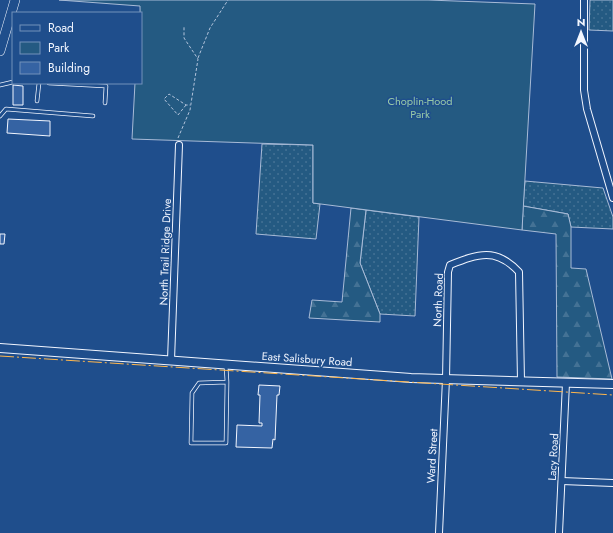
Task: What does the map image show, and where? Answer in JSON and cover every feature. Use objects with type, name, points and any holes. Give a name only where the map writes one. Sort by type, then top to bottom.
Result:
[{"type":"main road","points":[[0,51],[3,31],[15,0]]},
{"type":"main road","name":"East Salisbury Road","points":[[0,348],[446,379],[613,384]]},
{"type":"street","points":[[584,0],[584,90],[587,109],[613,198]]},
{"type":"street","name":"North Trail Ridge Drive","points":[[171,360],[179,142]]},
{"type":"street","name":"North Road","points":[[446,379],[448,272],[450,265],[475,255],[494,255],[505,260],[520,272],[521,382]]},
{"type":"street","name":"Ward Street","points":[[439,533],[446,379]]},
{"type":"street","name":"Lacy Road","points":[[560,533],[566,383]]},
{"type":"street","points":[[562,481],[613,483]]},
{"type":"lane","points":[[0,85],[12,82]]},
{"type":"lane","points":[[37,101],[39,84]]},
{"type":"lane","points":[[68,84],[106,86],[105,103]]},
{"type":"lane","points":[[0,116],[6,109],[93,116]]},
{"type":"lane","points":[[226,364],[227,382],[226,443],[191,443],[192,393],[199,383],[227,382]]},
{"type":"path","points":[[179,142],[191,105],[198,59],[210,28],[228,0]]},
{"type":"path","points":[[184,27],[184,38],[198,59]]},
{"type":"path","points":[[186,105],[178,115],[164,99],[170,94],[186,105],[191,105]]},
{"type":"green space","name":"Choplin-Hood Park","points":[[59,0],[428,0],[535,4],[522,230],[313,203],[313,145],[132,139],[135,84],[142,84],[142,12],[140,12],[140,6]]},
{"type":"green space","points":[[590,0],[613,0],[613,31],[589,30]]},
{"type":"green space","points":[[262,144],[313,145],[313,203],[320,204],[316,239],[256,234]]},
{"type":"green space","points":[[525,181],[603,188],[613,217],[613,229],[571,227],[568,214],[523,206]]},
{"type":"green space","points":[[523,206],[568,214],[571,227],[571,268],[586,269],[612,379],[557,377],[556,234],[522,230]]},
{"type":"green space","points":[[351,208],[366,210],[360,263],[380,314],[380,322],[309,318],[312,300],[342,302]]},
{"type":"green space","points":[[366,210],[419,217],[415,316],[380,314],[360,263]]},
{"type":"building","points":[[13,85],[23,86],[23,105],[13,105]]},
{"type":"building","points":[[8,119],[50,121],[50,136],[7,133]]},
{"type":"building","points":[[0,234],[5,234],[4,244],[0,244]]},
{"type":"building","points":[[259,385],[280,386],[279,395],[277,395],[275,440],[273,439],[272,448],[236,447],[237,425],[262,426],[262,423],[259,423]]},
{"type":"power","points":[[0,356],[613,395]]}]
